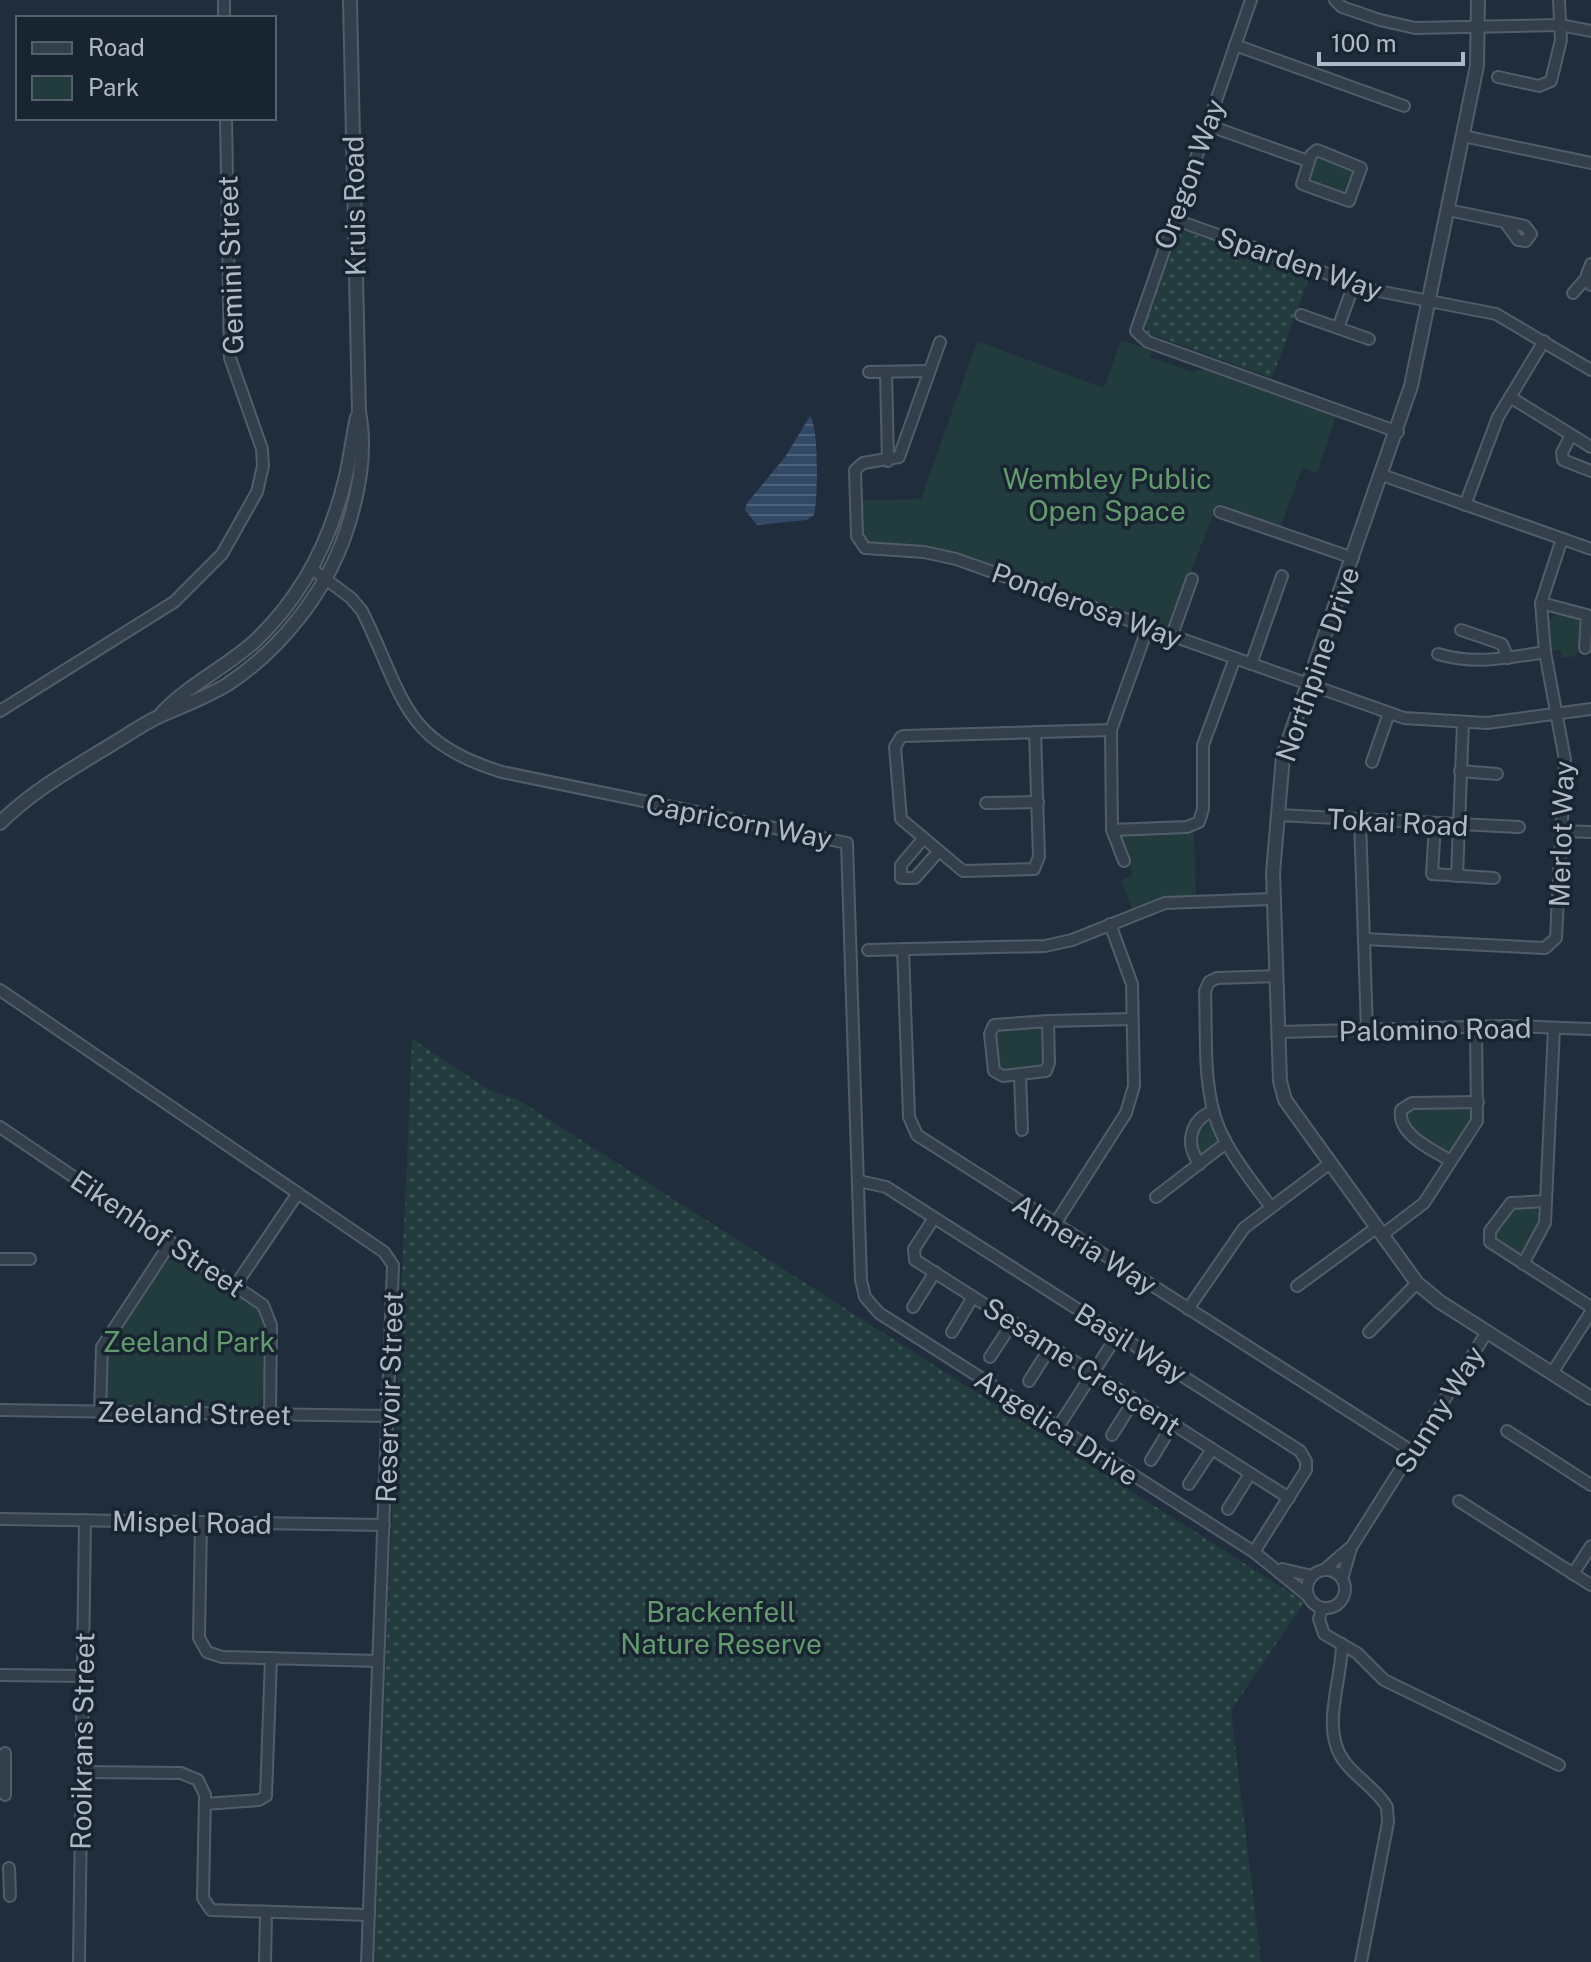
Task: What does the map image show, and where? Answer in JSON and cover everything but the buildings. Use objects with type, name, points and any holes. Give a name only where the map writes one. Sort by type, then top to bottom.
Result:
[{"type":"street","name":"Kruis Road","points":[[0,823],[42,787],[160,716],[195,703],[230,682],[261,657],[303,611],[326,578],[352,515],[361,475],[363,434],[359,412],[350,0]]},
{"type":"street","name":"Oregon Way","points":[[1251,0],[1135,327],[1140,338],[1148,342],[1398,432]]},
{"type":"street","points":[[1335,0],[1342,7],[1397,25],[1560,25],[1591,31]]},
{"type":"street","name":"Northpine Drive","points":[[1478,0],[1477,66],[1429,301],[1398,432],[1281,764],[1274,899],[1280,1081],[1285,1100],[1417,1283],[1591,1398]]},
{"type":"street","points":[[1498,77],[1539,86],[1549,84],[1561,40],[1559,0]]},
{"type":"street","points":[[1235,45],[1404,106]]},
{"type":"street","name":"Gemini Street","points":[[0,711],[174,602],[222,554],[257,492],[263,466],[262,449],[230,358],[226,120]]},
{"type":"street","points":[[1207,125],[1308,161]]},
{"type":"street","points":[[1463,136],[1591,163]]},
{"type":"street","points":[[1317,150],[1360,166],[1362,173],[1351,199],[1344,201],[1304,186],[1302,178],[1308,161],[1317,150]]},
{"type":"street","points":[[1448,210],[1505,222]]},
{"type":"street","name":"Sparden Way","points":[[1173,219],[1354,284],[1496,314],[1591,370]]},
{"type":"street","points":[[1573,293],[1589,281],[1591,264]]},
{"type":"street","points":[[1338,328],[1354,284]]},
{"type":"street","points":[[1301,315],[1369,339]]},
{"type":"street","points":[[1465,505],[1494,427],[1544,341]]},
{"type":"street","points":[[886,372],[888,461],[899,457],[940,342]]},
{"type":"street","points":[[869,372],[929,371]]},
{"type":"street","points":[[1510,397],[1591,447]]},
{"type":"street","name":"Kruis Road","points":[[160,716],[175,699],[226,665],[256,639],[312,569],[335,517],[359,412]]},
{"type":"street","points":[[1571,435],[1562,453],[1563,460],[1591,471]]},
{"type":"street","name":"Ponderosa Way","points":[[888,461],[863,463],[855,470],[857,536],[862,546],[956,559],[1411,719],[1496,723],[1591,709]]},
{"type":"street","points":[[1382,475],[1591,549]]},
{"type":"street","points":[[1220,512],[1353,558]]},
{"type":"street","name":"Merlot Way","points":[[1364,939],[1551,946],[1557,935],[1564,752],[1545,652],[1541,603],[1562,539]]},
{"type":"street","points":[[312,569],[326,578]]},
{"type":"street","points":[[1251,664],[1282,576]]},
{"type":"street","name":"Capricorn Way","points":[[326,578],[362,611],[408,713],[449,751],[502,772],[847,843],[865,1297]]},
{"type":"street","points":[[1172,635],[1192,579]]},
{"type":"street","points":[[1541,603],[1587,615],[1585,648]]},
{"type":"street","points":[[1124,861],[1112,830],[1111,730],[1148,627]]},
{"type":"street","points":[[1461,630],[1499,643],[1508,658]]},
{"type":"street","points":[[1438,654],[1462,661],[1545,652]]},
{"type":"street","points":[[1112,830],[1187,827],[1199,822],[1203,809],[1203,745],[1235,658]]},
{"type":"street","points":[[1372,762],[1389,713]]},
{"type":"street","points":[[1457,876],[1463,722]]},
{"type":"street","points":[[1035,732],[1039,861],[1034,869],[965,872],[938,852],[899,815],[895,747],[899,739],[1035,732],[1111,730]]},
{"type":"street","points":[[1460,771],[1497,774]]},
{"type":"street","points":[[986,803],[1038,802]]},
{"type":"street","name":"Tokai Road","points":[[1277,815],[1519,827]]},
{"type":"street","points":[[1360,820],[1367,1030]]},
{"type":"street","points":[[1435,824],[1432,874],[1494,878]]},
{"type":"street","points":[[1562,831],[1591,832]]},
{"type":"street","points":[[923,839],[901,865],[901,878],[915,878],[938,852]]},
{"type":"street","points":[[868,950],[1045,946],[1165,903],[1274,899]]},
{"type":"street","points":[[1055,1224],[1130,1106],[1134,1086],[1130,976],[1110,924]]},
{"type":"street","name":"Almeria Way","points":[[903,949],[909,1117],[914,1130],[926,1142],[1413,1452]]},
{"type":"street","points":[[1270,1206],[1226,1143],[1213,1111],[1209,1093],[1207,985],[1217,978],[1277,976]]},
{"type":"street","name":"Reservoir Street","points":[[0,990],[298,1193],[392,1261],[367,1962]]},
{"type":"street","points":[[1048,1021],[1048,1069],[1041,1074],[1000,1076],[992,1069],[992,1027],[1002,1022],[1132,1019]]},
{"type":"street","points":[[1297,1286],[1421,1206],[1477,1121],[1476,1027]]},
{"type":"street","name":"Palomino Road","points":[[1279,1032],[1476,1027],[1591,1029]]},
{"type":"street","points":[[1523,1264],[1543,1230],[1554,1028]]},
{"type":"street","points":[[1020,1075],[1022,1130]]},
{"type":"street","points":[[1451,1161],[1412,1136],[1401,1121],[1401,1110],[1412,1103],[1478,1102]]},
{"type":"street","points":[[1200,1164],[1191,1148],[1192,1131],[1202,1117],[1213,1111]]},
{"type":"street","name":"Eikenhof Street","points":[[0,1127],[263,1305],[271,1319],[270,1414]]},
{"type":"street","points":[[1156,1197],[1226,1143]]},
{"type":"street","points":[[1188,1309],[1236,1237],[1270,1206],[1329,1164]]},
{"type":"street","name":"Basil Way","points":[[859,1181],[886,1187],[1300,1451],[1306,1461],[1306,1470],[1254,1552]]},
{"type":"street","points":[[235,1286],[298,1193]]},
{"type":"street","points":[[1546,1201],[1514,1201],[1490,1231],[1492,1244],[1591,1309],[1552,1373]]},
{"type":"street","name":"Sesame Crescent","points":[[934,1218],[913,1254],[915,1260],[1289,1498]]},
{"type":"street","points":[[100,1411],[102,1347],[171,1242]]},
{"type":"street","points":[[0,1259],[30,1259]]},
{"type":"street","points":[[913,1307],[935,1272]]},
{"type":"street","points":[[1369,1332],[1417,1283]]},
{"type":"street","name":"Angelica Drive","points":[[865,1297],[879,1313],[1277,1567]]},
{"type":"street","points":[[952,1332],[973,1297]]},
{"type":"street","points":[[990,1357],[1013,1322]]},
{"type":"street","name":"Sunny Way","points":[[1352,1546],[1487,1332]]},
{"type":"street","points":[[1058,1427],[1118,1334]]},
{"type":"street","points":[[1029,1381],[1051,1346]]},
{"type":"street","points":[[1112,1435],[1134,1400]]},
{"type":"street","name":"Zeeland Street","points":[[0,1410],[388,1416]]},
{"type":"street","points":[[1151,1460],[1173,1424]]},
{"type":"street","points":[[1507,1431],[1591,1485]]},
{"type":"street","points":[[1189,1484],[1212,1449]]},
{"type":"street","points":[[1228,1509],[1250,1474]]},
{"type":"street","points":[[1459,1501],[1591,1585]]},
{"type":"street","name":"Mispel Road","points":[[0,1519],[384,1525]]},
{"type":"street","name":"Rooikrans Street","points":[[79,1962],[85,1520]]},
{"type":"street","points":[[201,1522],[202,1647],[214,1656],[378,1661]]},
{"type":"street","points":[[1277,1567],[1312,1576],[1352,1546]]},
{"type":"street","points":[[1322,1608],[1334,1606],[1343,1597],[1342,1579],[1352,1546]]},
{"type":"street","points":[[1573,1574],[1591,1546]]},
{"type":"street","points":[[1277,1567],[1322,1608]]},
{"type":"street","points":[[1324,1570],[1342,1579]]},
{"type":"street","points":[[1307,1595],[1312,1576]]},
{"type":"street","points":[[1322,1608],[1319,1619],[1321,1630],[1384,1680],[1559,1765]]},
{"type":"street","points":[[1342,1644],[1333,1730],[1335,1745],[1343,1760],[1387,1807],[1388,1822],[1361,1962]]},
{"type":"street","points":[[205,1804],[259,1800],[266,1796],[271,1658]]},
{"type":"street","points":[[0,1675],[83,1676]]},
{"type":"street","points":[[5,1753],[5,1795]]},
{"type":"street","points":[[82,1772],[185,1774],[201,1784],[205,1804],[206,1905],[218,1912],[369,1915]]},
{"type":"street","points":[[7,1888],[9,1868]]},
{"type":"street","points":[[265,1962],[266,1913]]},
{"type":"green space","points":[[1320,156],[1352,166],[1357,173],[1347,196],[1308,182],[1315,158]]},
{"type":"green space","points":[[1181,230],[1311,273],[1272,378],[1148,333],[1144,321],[1175,234]]},
{"type":"green space","name":"Wembley Public Open Space","points":[[1121,340],[1152,351],[1150,357],[1193,372],[1202,369],[1336,416],[1317,473],[1302,468],[1280,529],[1217,505],[1170,625],[1164,628],[928,548],[869,545],[862,539],[860,500],[921,499],[977,341],[1104,388]]},
{"type":"green space","points":[[1557,614],[1584,619],[1576,656],[1562,658],[1560,650],[1552,651],[1547,622]]},
{"type":"green space","points":[[1194,831],[1196,897],[1161,899],[1133,910],[1121,881],[1133,875],[1121,835]]},
{"type":"green space","points":[[1038,1025],[1043,1030],[1046,1063],[1043,1068],[1004,1072],[997,1069],[996,1029]]},
{"type":"green space","name":"Brackenfell Nature Reserve","points":[[412,1039],[491,1091],[517,1099],[1305,1602],[1231,1710],[1261,1962],[373,1962]]},
{"type":"green space","points":[[1467,1105],[1473,1110],[1468,1128],[1457,1145],[1447,1152],[1421,1138],[1410,1127],[1404,1114],[1411,1107]]},
{"type":"green space","points":[[1211,1121],[1219,1137],[1217,1144],[1204,1154],[1199,1152],[1195,1133],[1203,1122]]},
{"type":"green space","points":[[1513,1205],[1535,1206],[1541,1214],[1534,1238],[1519,1255],[1497,1244],[1493,1235]]},
{"type":"green space","name":"Zeeland Park","points":[[178,1256],[261,1312],[267,1360],[265,1388],[258,1406],[215,1409],[118,1406],[106,1398],[108,1346],[165,1262]]},
{"type":"water","points":[[810,416],[816,448],[814,515],[807,520],[757,525],[745,510],[747,503],[785,457]]}]
